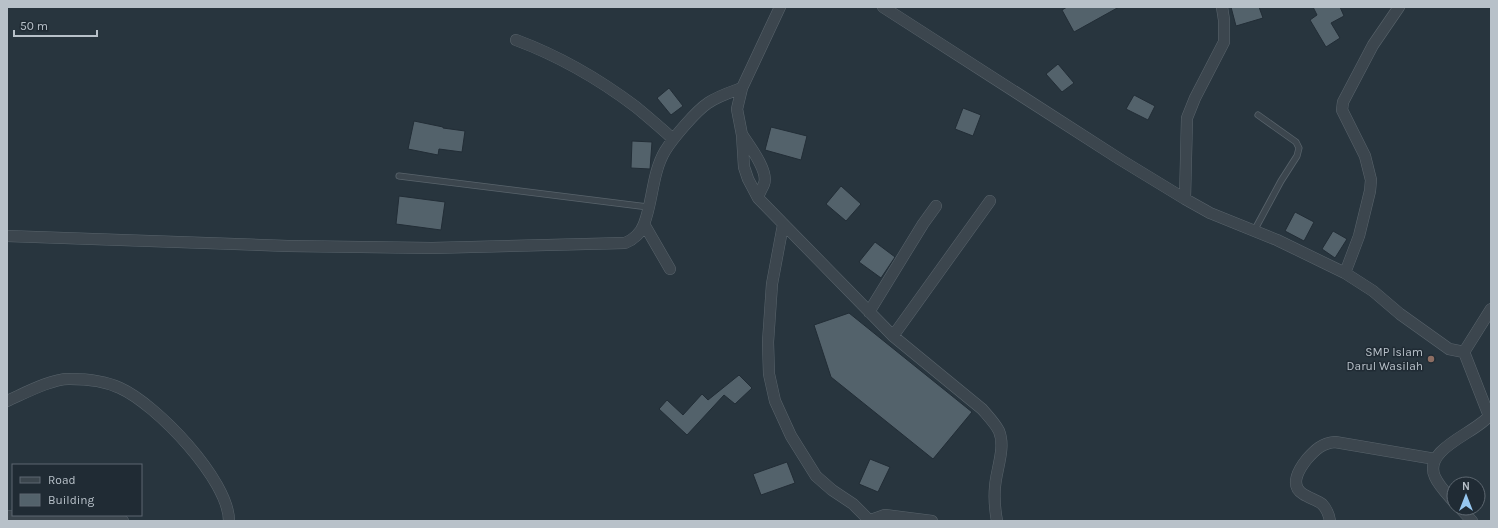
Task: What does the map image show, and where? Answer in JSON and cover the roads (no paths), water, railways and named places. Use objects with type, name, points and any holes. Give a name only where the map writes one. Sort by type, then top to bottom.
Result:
[{"type":"street","points":[[780,7],[742,88],[737,109],[742,135],[744,168],[748,179],[758,198],[893,336],[982,409],[993,421],[1000,433],[1001,448],[995,487],[997,521]]},
{"type":"street","points":[[883,7],[1108,152],[1185,199],[1210,213],[1277,240],[1345,273],[1373,291],[1400,314],[1449,349],[1464,352]]},
{"type":"street","points":[[1185,199],[1187,118],[1193,102],[1224,42],[1224,20],[1222,7]]},
{"type":"street","points":[[1345,273],[1359,236],[1370,191],[1371,180],[1365,156],[1342,110],[1343,102],[1373,45],[1399,7]]},
{"type":"street","points":[[516,40],[540,49],[560,59],[594,79],[636,107],[673,139]]},
{"type":"street","points":[[7,236],[288,246],[432,248],[625,243],[632,240],[644,224],[659,166],[664,152],[673,139],[707,103],[742,88]]},
{"type":"street","points":[[742,135],[764,172],[764,184],[758,198]]},
{"type":"street","points":[[893,336],[990,201]]},
{"type":"street","points":[[869,312],[923,224],[936,206]]},
{"type":"street","points":[[644,224],[670,269]]},
{"type":"street","points":[[784,225],[772,284],[772,304],[768,342],[769,374],[775,401],[791,436],[816,476],[832,490],[853,504],[869,520],[885,515],[932,521]]},
{"type":"street","points":[[1464,352],[1491,309]]},
{"type":"street","points":[[1446,492],[1435,478],[1433,468],[1435,459],[1447,446],[1482,423],[1490,415],[1464,352]]},
{"type":"street","points":[[7,401],[59,380],[68,378],[108,384],[125,390],[160,416],[187,443],[225,502],[229,521]]},
{"type":"street","points":[[1330,521],[1328,512],[1324,505],[1303,494],[1298,489],[1296,483],[1297,475],[1301,467],[1321,446],[1335,442],[1435,459]]},
{"type":"street","points":[[7,516],[123,521]]},
{"type":"lane","points":[[1254,231],[1281,181],[1297,156],[1298,148],[1296,142],[1258,115]]},
{"type":"lane","points":[[399,176],[648,207]]},
{"type":"place","name":"SMP Islam Darul Wasilah","points":[[1431,359]]}]
